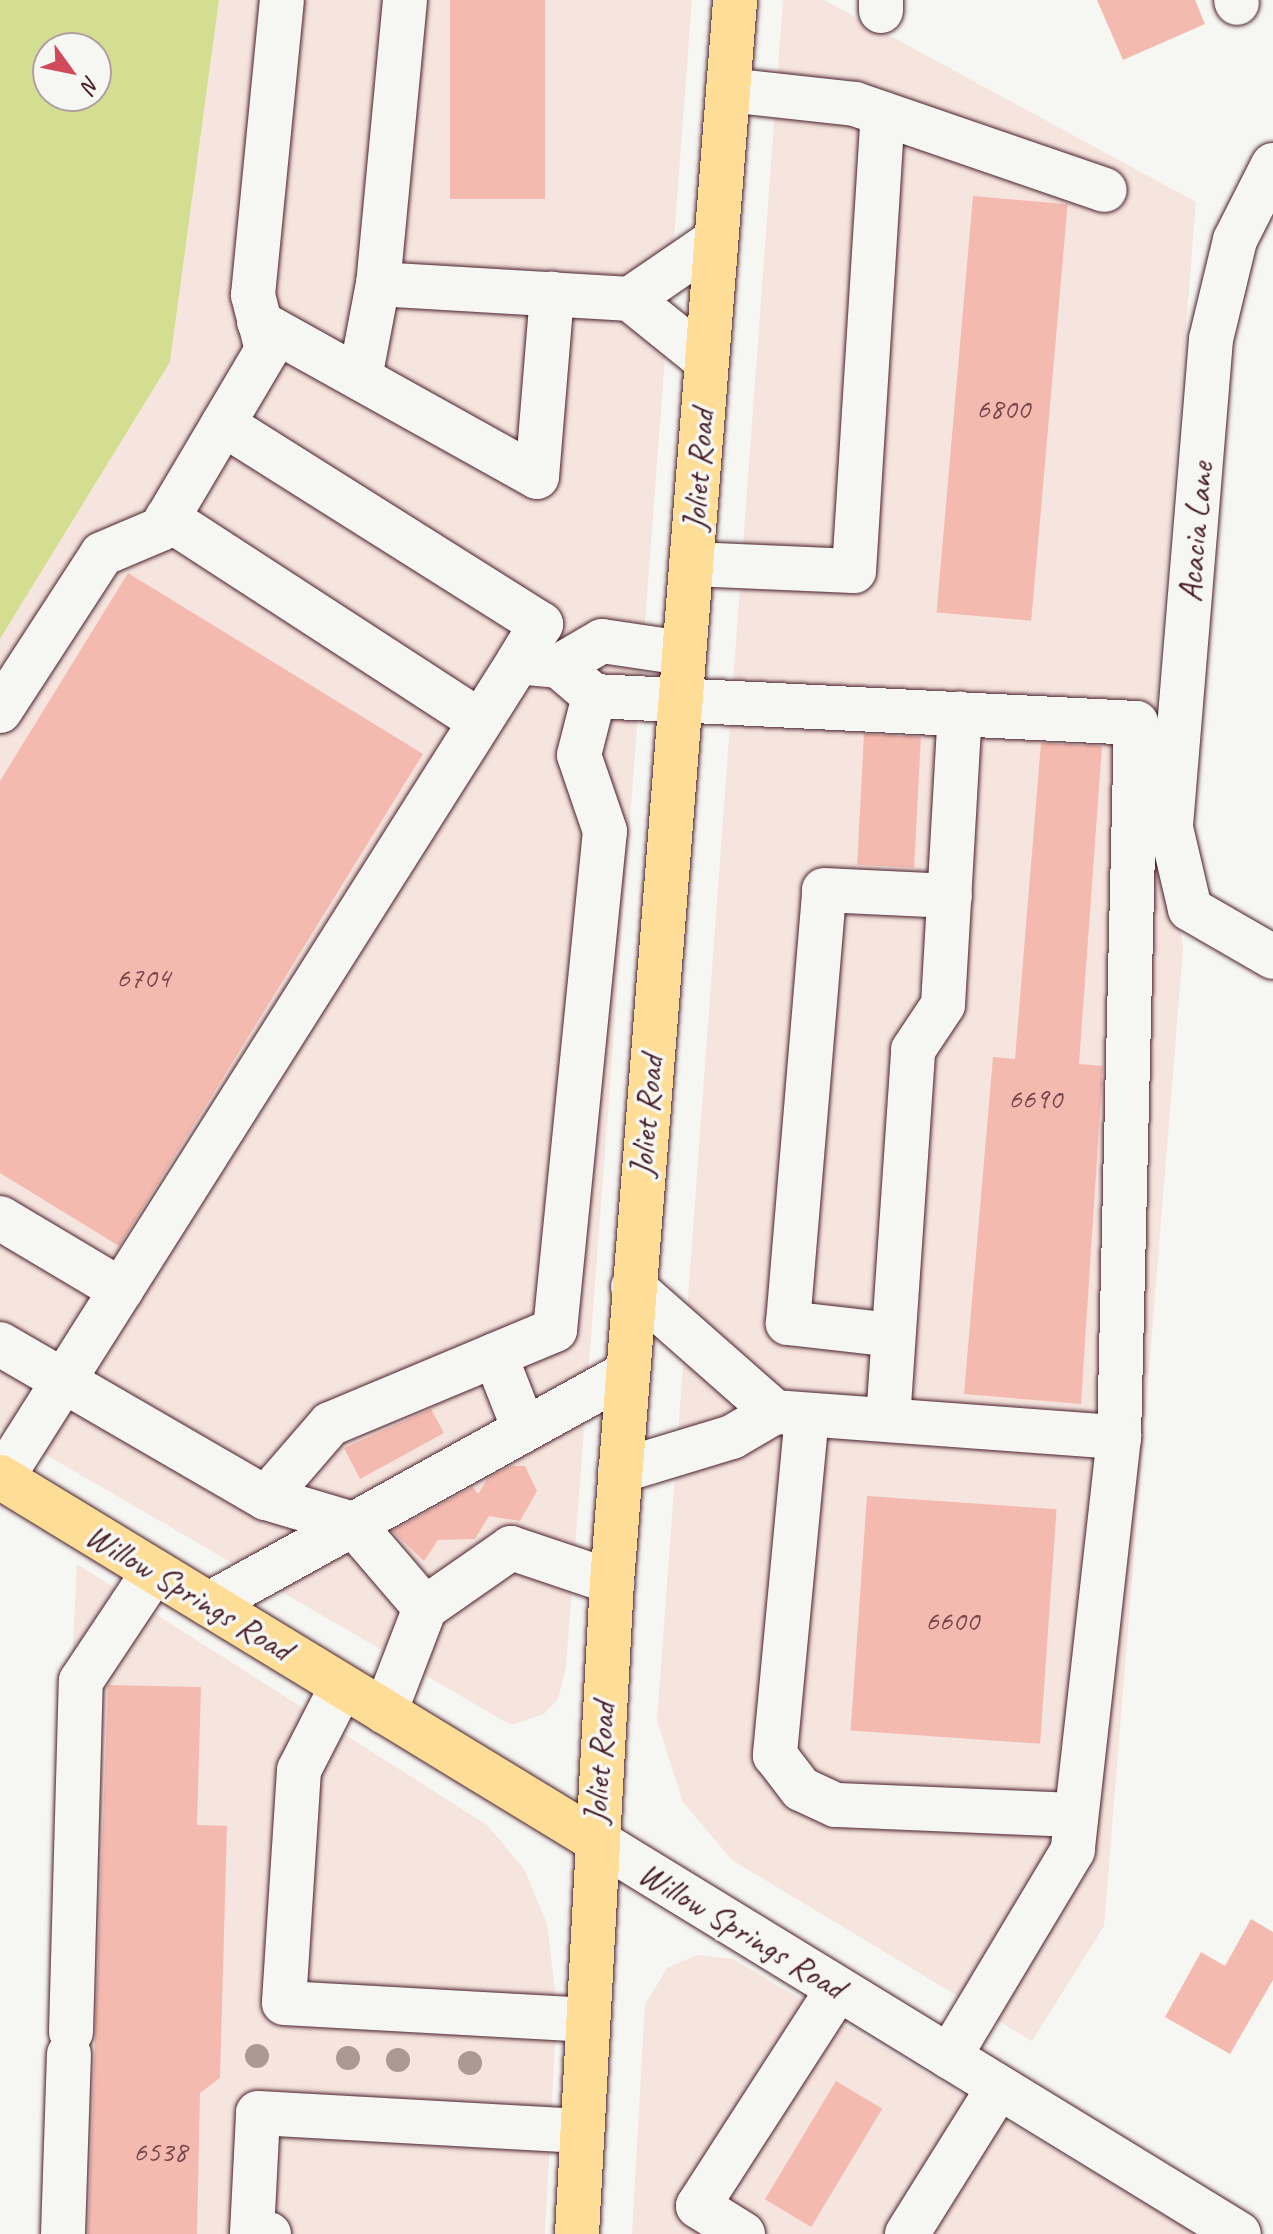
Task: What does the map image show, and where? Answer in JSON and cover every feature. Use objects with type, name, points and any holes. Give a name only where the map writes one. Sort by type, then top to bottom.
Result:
[{"type":"main road","name":"Joliet Road","points":[[577,2234],[594,1839],[612,1582],[735,0]]},
{"type":"main road","name":"Willow Springs Road","points":[[1,1477],[594,1839]]},
{"type":"street","points":[[0,711],[102,554],[161,529],[267,350],[253,295],[282,0]]},
{"type":"street","points":[[360,378],[378,284],[405,0]]},
{"type":"street","points":[[728,90],[855,104],[1105,190]]},
{"type":"street","points":[[691,564],[854,571],[883,114]]},
{"type":"street","name":"Acacia Lane","points":[[1273,165],[1235,240],[1211,339],[1171,828],[1190,909],[1273,957]]},
{"type":"street","points":[[630,299],[716,240]]},
{"type":"street","points":[[378,284],[630,299],[707,361]]},
{"type":"street","points":[[259,322],[537,477],[552,294]]},
{"type":"street","points":[[223,424],[541,624],[539,664]]},
{"type":"street","points":[[167,518],[480,721]]},
{"type":"street","points":[[1,1477],[480,721],[539,664],[602,641],[683,653]]},
{"type":"street","points":[[539,664],[594,696],[680,697],[1136,723],[1119,1437],[1073,1850],[949,2057]]},
{"type":"street","points":[[266,1498],[330,1424],[555,1330],[605,831],[579,755],[594,696]]},
{"type":"street","points":[[888,1420],[913,1050],[943,1005],[960,713]]},
{"type":"street","points":[[893,1335],[788,1323],[824,890],[950,896]]},
{"type":"street","points":[[0,1218],[121,1290]]},
{"type":"street","points":[[633,1287],[791,1414]]},
{"type":"street","points":[[0,1344],[266,1498],[353,1524],[425,1608]]},
{"type":"street","points":[[495,1355],[524,1429]]},
{"type":"street","points":[[209,1604],[627,1373]]},
{"type":"street","points":[[620,1471],[732,1437],[791,1414],[1119,1437]]},
{"type":"street","points":[[791,1414],[775,1755],[801,1789],[836,1805],[1076,1815]]},
{"type":"street","points":[[385,1712],[425,1608],[511,1548],[612,1582]]},
{"type":"street","points":[[63,2234],[81,1681],[154,1571]]},
{"type":"street","points":[[342,1686],[299,1770],[284,2003],[586,2020]]},
{"type":"street","name":"Willow Springs Road","points":[[594,1839],[1239,2234]]},
{"type":"street","points":[[743,2234],[698,2206],[838,1989]]},
{"type":"street","points":[[907,2234],[999,2087]]},
{"type":"street","points":[[269,2234],[251,2234],[258,2113],[581,2131]]},
{"type":"shaded area","points":[[219,0],[692,0],[566,1667],[558,1699],[544,1714],[511,1725],[0,1428],[0,639],[170,362]]},
{"type":"shaded area","points":[[783,0],[824,0],[1196,202],[1154,723],[1183,949],[1104,1926],[1032,2041],[732,1860],[683,1802],[657,1721]]},
{"type":"shaded area","points":[[77,1564],[487,1825],[524,1869],[547,1924],[557,2008],[545,2234],[45,2234]]},
{"type":"shaded area","points":[[697,1955],[733,1959],[1197,2234],[632,2234],[645,2005],[667,1968]]},
{"type":"green space","points":[[0,0],[219,0],[170,362],[0,639]]},
{"type":"building","points":[[450,0],[545,0],[545,199],[450,199]]},
{"type":"building","points":[[1097,0],[1195,0],[1205,24],[1123,60]]},
{"type":"building","points":[[973,196],[1068,204],[1031,621],[937,612]]},
{"type":"building","points":[[128,573],[423,754],[119,1246],[0,1173],[0,781]]},
{"type":"building","points":[[864,734],[921,737],[914,868],[857,865]]},
{"type":"building","points":[[1041,743],[1102,746],[1079,1064],[1103,1066],[1081,1404],[964,1394],[993,1057],[1015,1059]]},
{"type":"building","points":[[431,1409],[444,1433],[360,1479],[344,1448]]},
{"type":"building","points":[[510,1466],[525,1466],[537,1491],[520,1521],[489,1516],[475,1539],[438,1540],[424,1561],[392,1531],[473,1487],[478,1494],[488,1478]]},
{"type":"building","points":[[867,1496],[1057,1509],[1040,1744],[851,1730]]},
{"type":"building","points":[[108,1685],[201,1687],[197,1825],[227,1826],[220,2078],[200,2093],[197,2234],[88,2234]]},
{"type":"building","points":[[1251,1919],[1273,1932],[1273,1980],[1230,2054],[1165,2017],[1201,1952],[1225,1966]]},
{"type":"building","points":[[836,2081],[882,2109],[811,2227],[765,2199]]}]
